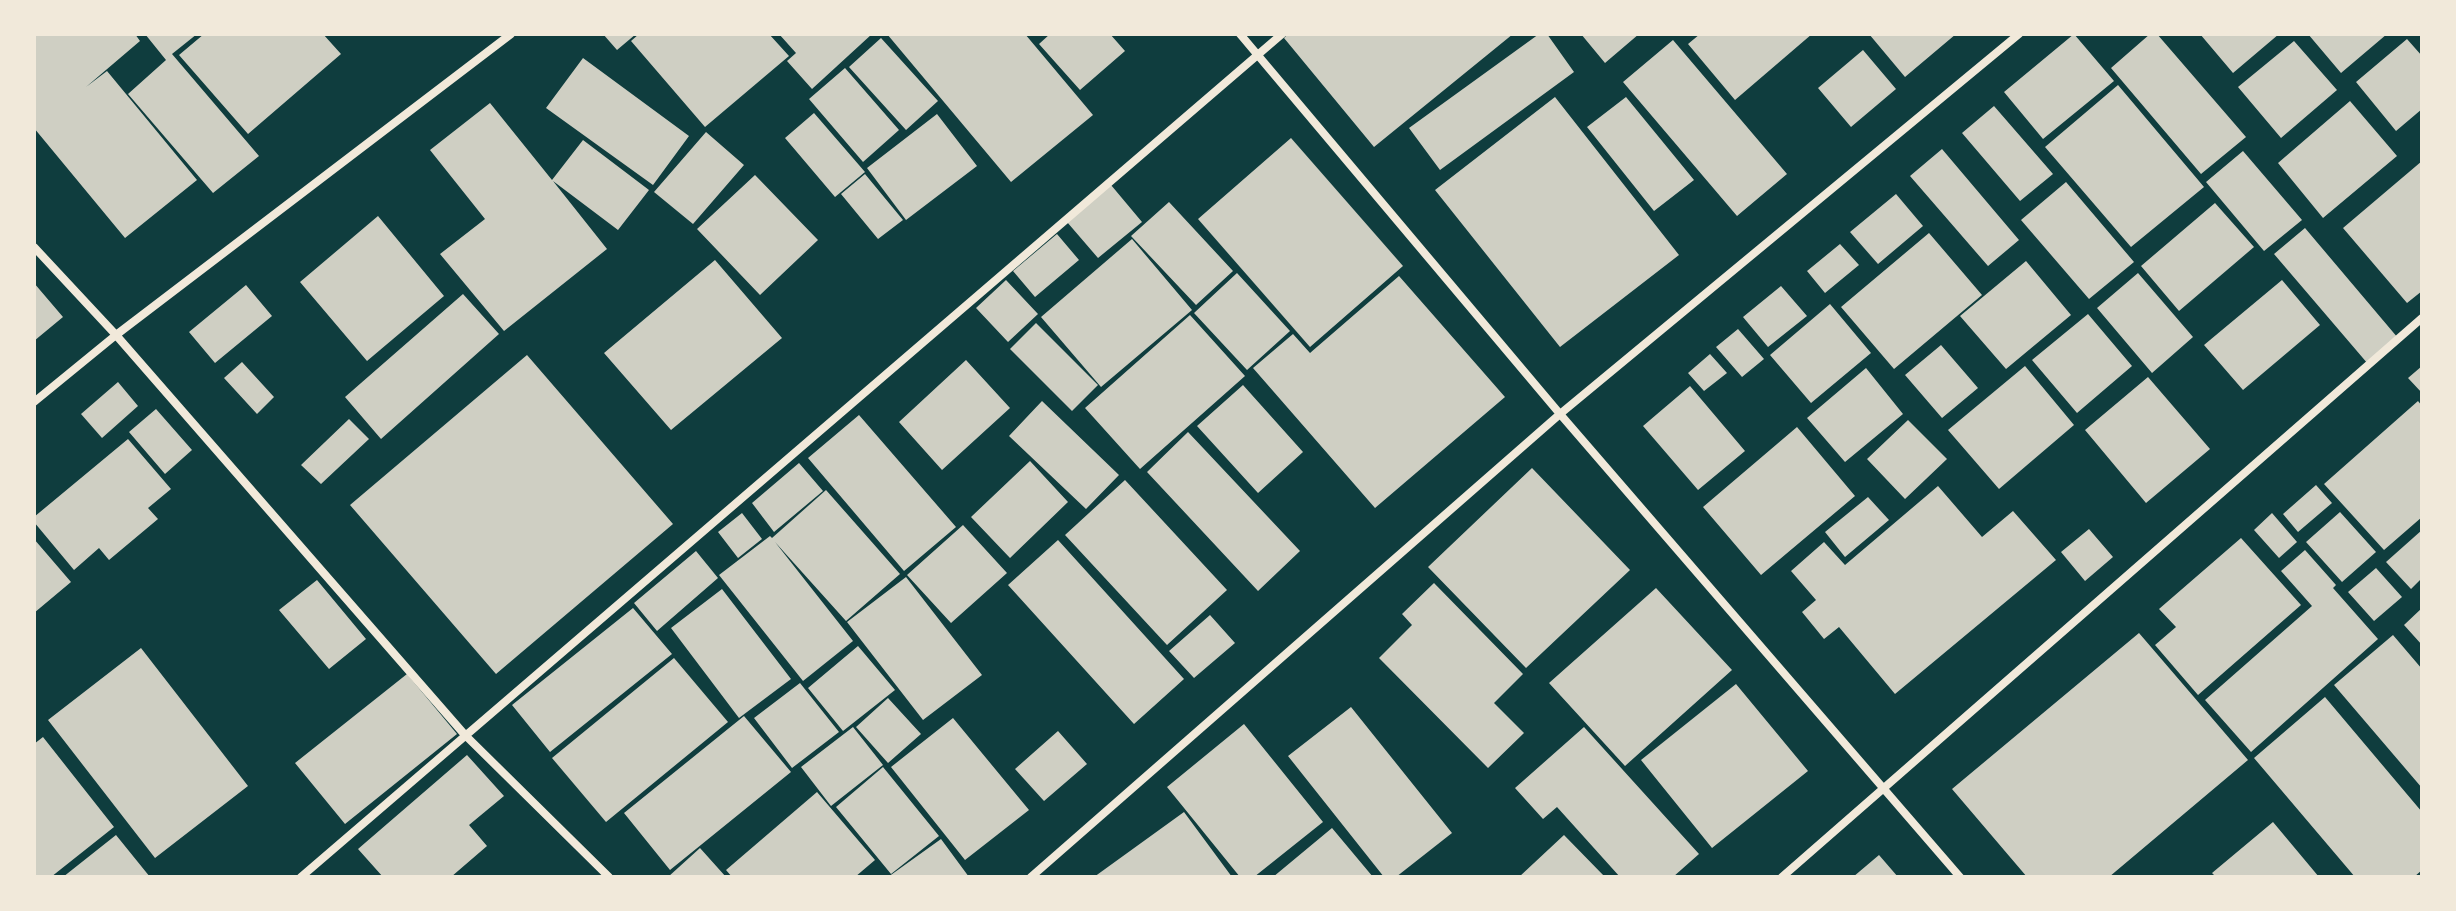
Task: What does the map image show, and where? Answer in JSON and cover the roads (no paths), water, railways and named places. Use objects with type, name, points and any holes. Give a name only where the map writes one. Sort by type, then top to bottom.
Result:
[{"type":"street","points":[[34,402],[116,335],[511,34]]},
{"type":"street","points":[[1240,34],[1560,414],[1960,877]]},
{"type":"street","points":[[301,877],[1282,34]]},
{"type":"street","points":[[1031,877],[1560,414],[2019,34]]},
{"type":"street","points":[[34,247],[116,335],[465,735],[609,877]]},
{"type":"street","points":[[1782,877],[2422,318]]}]
